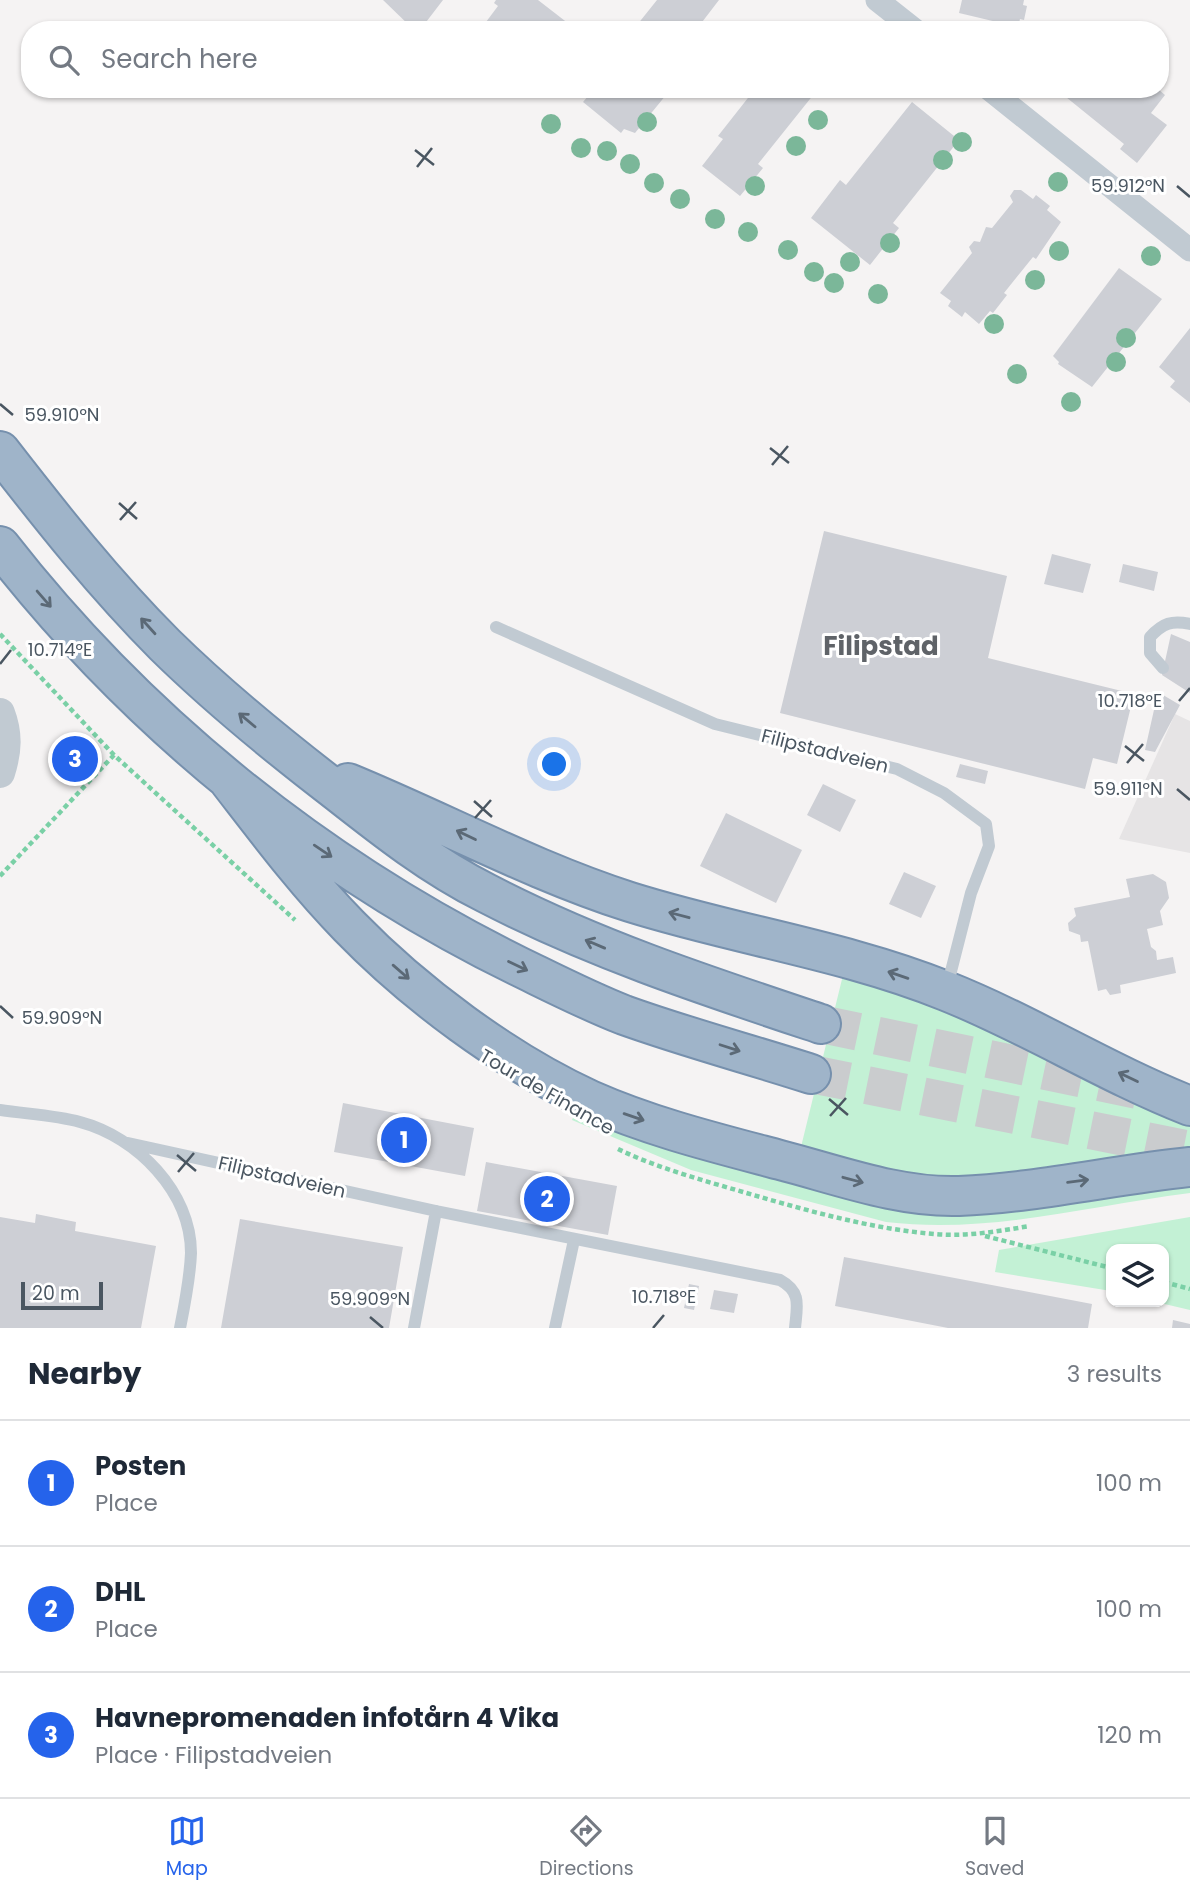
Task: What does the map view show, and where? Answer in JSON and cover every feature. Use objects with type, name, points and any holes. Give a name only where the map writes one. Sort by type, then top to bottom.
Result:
[{"type":"highway","points":[[0,451],[55,523],[163,643],[249,722],[411,848],[484,892],[644,965],[821,1024]]},
{"type":"highway","points":[[0,546],[101,662],[229,781],[360,876],[433,922],[624,1015],[811,1074]]},
{"type":"highway","points":[[300,762],[426,816],[540,870],[631,902],[847,959],[945,991],[1190,1106]]},
{"type":"highway","points":[[229,781],[294,864],[369,944],[438,1003],[500,1050],[593,1101],[695,1137],[867,1183],[930,1194],[958,1196],[1190,1167]]},
{"type":"street","points":[[877,0],[904,21]]},
{"type":"street","points":[[1000,98],[1190,250]]},
{"type":"street","points":[[0,713],[6,730],[6,755],[0,773]]},
{"type":"lane","points":[[1163,668],[1150,653],[1150,637],[1160,626],[1175,621],[1190,624]]},
{"type":"lane","name":"Filipstadveien","points":[[496,627],[715,724],[897,769],[944,793],[986,824],[989,846],[971,893],[945,991]]},
{"type":"lane","name":"Filipstadveien","points":[[0,1110],[81,1122],[128,1143],[436,1211],[780,1280],[793,1287],[798,1298],[795,1328]]},
{"type":"lane","name":"Filipstadveien","points":[[128,1143],[158,1171],[186,1221],[191,1251],[180,1328]]},
{"type":"lane","points":[[414,1328],[436,1211]]},
{"type":"lane","points":[[555,1328],[574,1240]]},
{"type":"path","points":[[0,634],[114,755],[296,921]]},
{"type":"path","points":[[0,876],[114,755]]},
{"type":"path","name":"Tour de Finance","points":[[616,1148],[710,1182],[791,1206],[888,1228],[936,1234],[981,1234],[1035,1225]]},
{"type":"path","points":[[981,1234],[1106,1267]]},
{"type":"path","points":[[1169,1283],[1190,1289]]},
{"type":"path","points":[[1182,1287],[1190,1283]]},
{"type":"shaded area","points":[[1175,714],[1190,721],[1190,853],[1119,839]]},
{"type":"green space","points":[[844,971],[917,991],[1190,1114],[1190,1154],[956,1182],[899,1177],[800,1151]]},
{"type":"green space","points":[[577,1108],[850,1193],[1190,1180],[1190,1193],[1001,1222],[925,1225],[886,1222],[691,1170],[572,1120]]},
{"type":"green space","points":[[1190,1217],[1190,1310],[1169,1305],[1169,1244],[1106,1244],[1106,1290],[995,1272],[999,1250]]},
{"type":"building","points":[[383,0],[443,0],[427,21],[405,21]]},
{"type":"building","points":[[496,0],[538,0],[565,21],[487,21],[498,6],[494,3]]},
{"type":"building","points":[[657,0],[719,0],[703,21],[640,21]]},
{"type":"building","points":[[962,0],[1024,0],[1023,5],[1027,6],[1024,20],[1020,21],[993,21],[959,13]]},
{"type":"building","points":[[586,98],[664,98],[635,133],[624,129],[621,133],[583,102]]},
{"type":"building","points":[[748,98],[811,98],[758,164],[763,168],[740,196],[702,166],[723,139],[718,136]]},
{"type":"building","points":[[1067,98],[1163,98],[1151,113],[1167,125],[1137,163],[1120,149],[1124,144]]},
{"type":"building","points":[[912,102],[959,140],[893,223],[899,228],[870,265],[811,218],[840,180],[846,185]]},
{"type":"building","points":[[1014,190],[1021,190],[1033,199],[1036,195],[1050,206],[1047,210],[1061,222],[1036,259],[1033,257],[1004,293],[1007,295],[993,313],[990,311],[979,324],[965,312],[962,317],[948,306],[951,301],[940,293],[972,253],[969,247],[974,241],[980,242],[986,227],[992,228],[1013,202],[1010,196]]},
{"type":"building","points":[[1119,268],[1162,299],[1092,387],[1058,364],[1053,356]]},
{"type":"building","points":[[1190,328],[1190,403],[1170,387],[1175,381],[1159,367]]},
{"type":"building","points":[[824,531],[1007,576],[988,658],[1134,694],[1117,764],[1093,758],[1085,789],[780,713]]},
{"type":"building","points":[[1052,554],[1091,564],[1083,593],[1044,584]]},
{"type":"building","points":[[1123,564],[1158,572],[1154,591],[1119,582]]},
{"type":"building","points":[[1171,634],[1190,642],[1190,693],[1162,675]]},
{"type":"building","points":[[1158,692],[1180,705],[1155,752],[1145,750]]},
{"type":"building","points":[[74,752],[82,759],[75,767],[67,760]]},
{"type":"building","points":[[960,764],[988,771],[985,784],[956,777]]},
{"type":"building","points":[[823,784],[856,800],[840,832],[807,815]]},
{"type":"building","points":[[726,813],[802,850],[776,903],[700,866]]},
{"type":"building","points":[[904,872],[936,886],[921,918],[889,904]]},
{"type":"building","points":[[1153,874],[1166,882],[1169,898],[1160,911],[1163,925],[1147,929],[1151,947],[1156,951],[1157,960],[1173,957],[1176,973],[1120,985],[1121,993],[1110,995],[1106,989],[1098,991],[1088,941],[1081,942],[1080,935],[1069,931],[1068,923],[1076,916],[1074,908],[1130,897],[1126,879]]},
{"type":"building","points":[[343,1103],[474,1128],[465,1176],[334,1152]]},
{"type":"building","points":[[486,1162],[617,1186],[608,1235],[477,1211]]},
{"type":"building","points":[[36,1214],[76,1222],[75,1231],[156,1246],[141,1328],[0,1328],[0,1217],[35,1223]]},
{"type":"building","points":[[240,1219],[403,1247],[389,1328],[221,1328]]},
{"type":"building","points":[[844,1257],[1092,1304],[1088,1328],[948,1328],[835,1306]]},
{"type":"building","points":[[689,1284],[699,1286],[694,1310],[684,1308]]},
{"type":"building","points":[[714,1290],[738,1294],[734,1313],[710,1309]]},
{"type":"building","points":[[1173,1320],[1190,1324],[1190,1328],[1172,1328]]},
{"type":"tunnel","points":[[821,1024],[1137,1090]]},
{"type":"tunnel","points":[[811,1074],[1190,1150]]},
{"type":"place","name":"Havnepromenaden infotårn 4 Vika","points":[[75,759]]},
{"type":"place","name":"Posten","points":[[404,1140]]},
{"type":"place","name":"DHL","points":[[547,1199]]},
{"type":"district","name":"Filipstad","points":[[881,646]]}]
